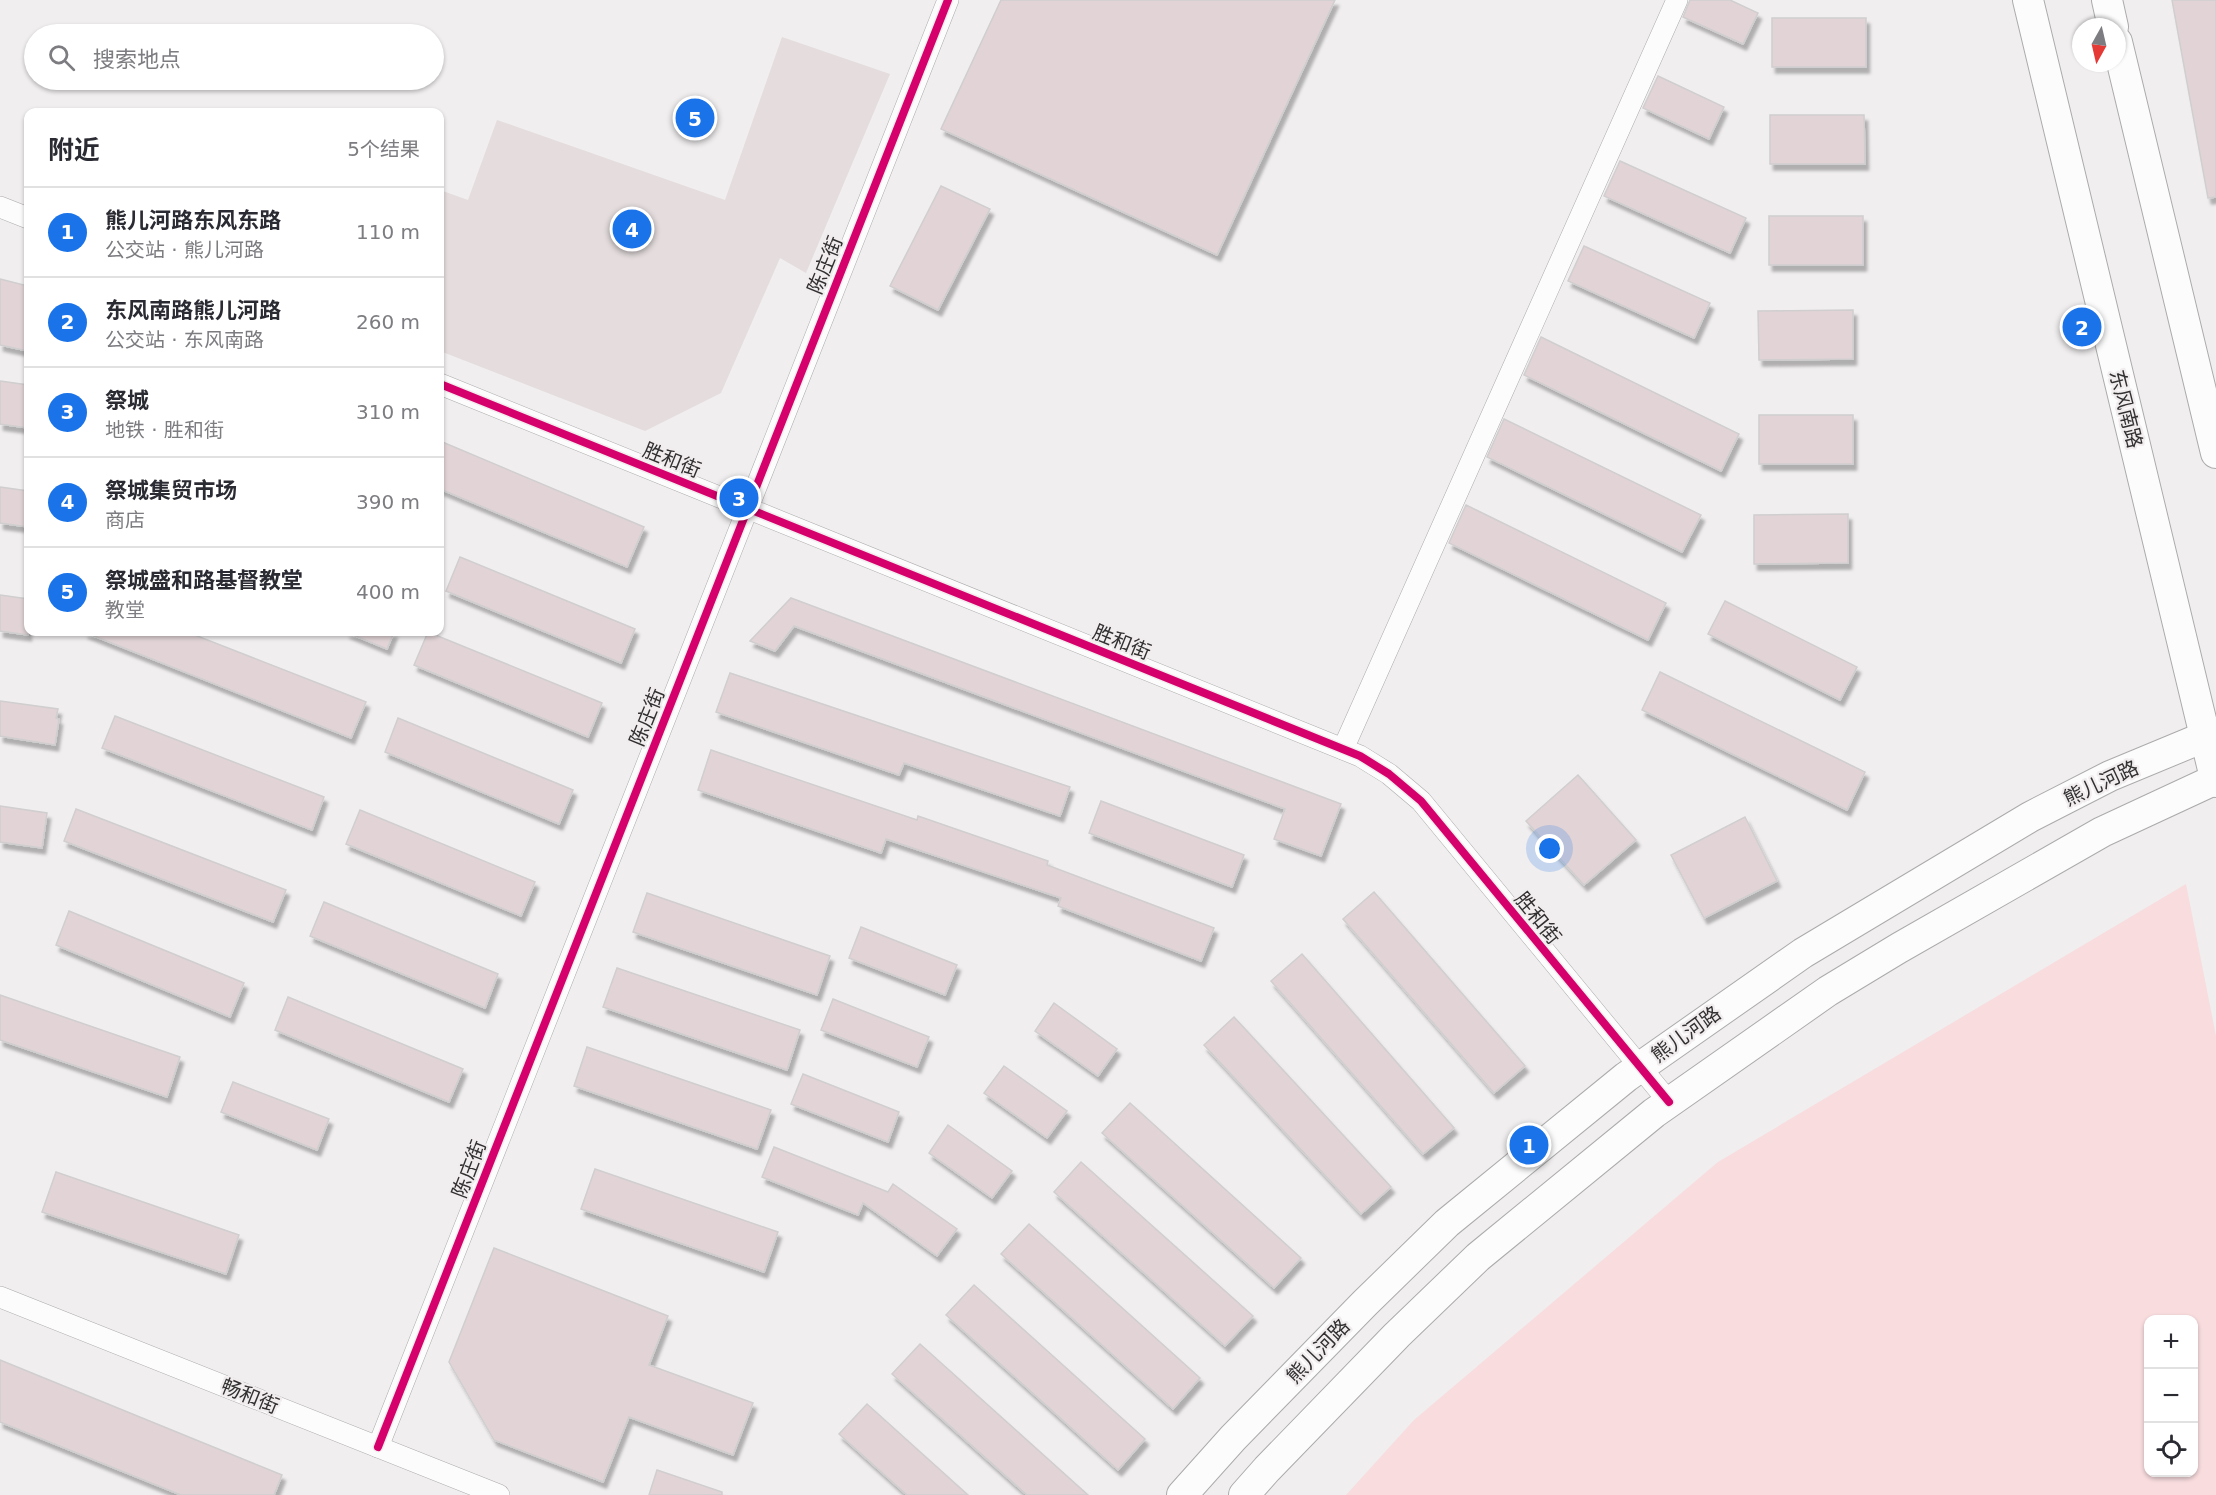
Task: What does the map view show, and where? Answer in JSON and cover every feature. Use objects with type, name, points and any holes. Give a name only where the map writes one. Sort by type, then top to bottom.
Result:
[{"type":"street","name":"陈庄街","points":[[378,1447],[948,0]]},
{"type":"street","points":[[1343,749],[1677,0]]},
{"type":"street","name":"东风南路","points":[[2028,0],[2211,734],[2216,780]]},
{"type":"street","points":[[2107,0],[2112,18]]},
{"type":"street","points":[[2124,72],[2216,453]]},
{"type":"street","points":[[0,207],[24,216]]},
{"type":"street","name":"胜和街","points":[[444,386],[1360,756],[1389,774],[1421,801],[1669,1102]]},
{"type":"street","name":"熊儿河路","points":[[1182,1495],[1233,1438],[1447,1223],[1640,1067],[1803,953],[2030,817],[2110,776],[2211,734]]},
{"type":"street","points":[[1244,1495],[1390,1343],[1478,1257],[1669,1102],[1818,998],[1899,948],[2102,832],[2216,780]]},
{"type":"street","name":"畅和街","points":[[0,1297],[499,1495]]},
{"type":"shaded area","points":[[782,37],[890,74],[806,273],[780,258],[721,393],[645,431],[444,353],[444,191],[468,200],[497,120],[725,200]]},
{"type":"shaded area","points":[[2186,884],[2216,1036],[2216,1495],[1346,1495],[1414,1420],[1718,1162]]},
{"type":"building","points":[[1001,0],[1335,0],[1217,255],[941,129]]},
{"type":"building","points":[[1690,0],[1730,0],[1758,13],[1743,44],[1683,17]]},
{"type":"building","points":[[2172,0],[2216,0],[2216,197],[2208,198]]},
{"type":"building","points":[[1772,18],[1866,18],[1866,67],[1772,67]]},
{"type":"building","points":[[1658,76],[1724,107],[1709,139],[1643,108]]},
{"type":"building","points":[[1770,115],[1864,115],[1865,164],[1770,164]]},
{"type":"building","points":[[1620,161],[1746,218],[1730,253],[1604,196]]},
{"type":"building","points":[[941,186],[990,209],[938,310],[890,286]]},
{"type":"building","points":[[1769,216],[1863,216],[1863,265],[1769,265]]},
{"type":"building","points":[[1584,246],[1710,303],[1694,338],[1568,281]]},
{"type":"building","points":[[0,279],[24,285],[24,350],[0,345]]},
{"type":"building","points":[[1853,310],[1853,359],[1759,360],[1758,311]]},
{"type":"building","points":[[1541,337],[1739,434],[1721,471],[1524,375]]},
{"type":"building","points":[[0,381],[24,384],[24,427],[0,424]]},
{"type":"building","points":[[1759,415],[1853,415],[1853,464],[1759,464]]},
{"type":"building","points":[[1504,419],[1701,515],[1682,552],[1487,457]]},
{"type":"building","points":[[444,443],[644,527],[627,567],[444,491]]},
{"type":"building","points":[[0,487],[24,490],[24,526],[0,523]]},
{"type":"building","points":[[1466,505],[1666,603],[1648,640],[1449,543]]},
{"type":"building","points":[[1848,514],[1848,563],[1754,564],[1754,515]]},
{"type":"building","points":[[460,557],[635,629],[621,663],[446,591]]},
{"type":"building","points":[[0,595],[24,598],[24,634],[0,631]]},
{"type":"building","points":[[791,598],[1341,804],[1321,856],[1274,839],[1285,809],[794,626],[775,651],[750,641]]},
{"type":"building","points":[[1725,601],[1857,667],[1840,700],[1708,634]]},
{"type":"building","points":[[94,636],[197,636],[366,702],[351,738]]},
{"type":"building","points":[[356,636],[392,636],[387,649]]},
{"type":"building","points":[[426,636],[438,636],[602,703],[588,737],[414,665]]},
{"type":"building","points":[[1660,672],[1865,772],[1847,810],[1642,710]]},
{"type":"building","points":[[730,673],[1070,787],[1060,816],[904,763],[899,775],[716,712]]},
{"type":"building","points":[[0,701],[58,709],[56,718],[59,719],[55,745],[0,736]]},
{"type":"building","points":[[115,716],[324,797],[312,830],[102,748]]},
{"type":"building","points":[[398,718],[573,790],[559,824],[385,752]]},
{"type":"building","points":[[711,750],[917,820],[918,816],[1048,861],[1047,865],[1214,928],[1201,961],[1058,906],[1061,898],[886,839],[881,853],[698,790]]},
{"type":"building","points":[[1578,775],[1636,840],[1584,885],[1526,821]]},
{"type":"building","points":[[1101,801],[1244,855],[1232,887],[1089,833]]},
{"type":"building","points":[[0,806],[47,813],[42,848],[0,842]]},
{"type":"building","points":[[76,809],[286,890],[273,922],[64,841]]},
{"type":"building","points":[[360,810],[535,882],[521,916],[346,844]]},
{"type":"building","points":[[1745,817],[1777,881],[1704,918],[1671,855]]},
{"type":"building","points":[[1374,892],[1525,1066],[1494,1093],[1343,919]]},
{"type":"building","points":[[647,893],[830,956],[817,995],[633,932]]},
{"type":"building","points":[[324,902],[498,974],[485,1008],[310,936]]},
{"type":"building","points":[[69,911],[244,983],[230,1017],[56,945]]},
{"type":"building","points":[[861,927],[957,965],[945,995],[849,958]]},
{"type":"building","points":[[1302,954],[1454,1128],[1423,1154],[1271,981]]},
{"type":"building","points":[[617,968],[800,1030],[787,1070],[603,1007]]},
{"type":"building","points":[[0,995],[180,1057],[167,1097],[0,1040]]},
{"type":"building","points":[[288,997],[463,1069],[449,1102],[275,1030]]},
{"type":"building","points":[[833,999],[929,1037],[917,1067],[821,1030]]},
{"type":"building","points":[[1054,1003],[1117,1049],[1098,1076],[1035,1031]]},
{"type":"building","points":[[1234,1017],[1391,1187],[1361,1214],[1204,1045]]},
{"type":"building","points":[[587,1047],[771,1110],[757,1149],[574,1086]]},
{"type":"building","points":[[1004,1066],[1067,1111],[1047,1138],[984,1093]]},
{"type":"building","points":[[803,1074],[899,1112],[888,1142],[791,1104]]},
{"type":"building","points":[[233,1082],[329,1119],[317,1150],[221,1112]]},
{"type":"building","points":[[1130,1103],[1301,1258],[1274,1288],[1102,1133]]},
{"type":"building","points":[[948,1125],[1012,1171],[992,1198],[929,1153]]},
{"type":"building","points":[[774,1147],[888,1192],[893,1184],[957,1229],[937,1256],[863,1203],[858,1215],[762,1177]]},
{"type":"building","points":[[1081,1162],[1253,1316],[1225,1346],[1054,1192]]},
{"type":"building","points":[[595,1169],[778,1232],[764,1272],[581,1209]]},
{"type":"building","points":[[56,1172],[239,1235],[226,1274],[42,1212]]},
{"type":"building","points":[[1029,1224],[1200,1378],[1173,1409],[1001,1254]]},
{"type":"building","points":[[494,1248],[668,1316],[649,1365],[753,1403],[733,1455],[629,1417],[603,1482],[494,1440],[449,1362]]},
{"type":"building","points":[[974,1285],[1145,1439],[1118,1470],[946,1315]]},
{"type":"building","points":[[920,1344],[1088,1495],[1027,1495],[892,1374]]},
{"type":"building","points":[[0,1360],[282,1475],[274,1495],[181,1495],[0,1422]]},
{"type":"building","points":[[867,1404],[968,1495],[907,1495],[839,1434]]},
{"type":"building","points":[[657,1470],[722,1492],[722,1495],[649,1495]]},
{"type":"cycle path","points":[[378,1447],[948,0]]},
{"type":"cycle path","points":[[444,386],[1360,756],[1389,774],[1421,801],[1669,1102]]},
{"type":"place","name":"祭城盛和路基督教堂","points":[[695,118]]},
{"type":"place","name":"祭城集贸市场","points":[[632,229]]},
{"type":"place","name":"东风南路熊儿河路","points":[[2082,327]]},
{"type":"place","name":"祭城","points":[[739,498]]},
{"type":"place","name":"熊儿河路东风东路","points":[[1529,1145]]}]
